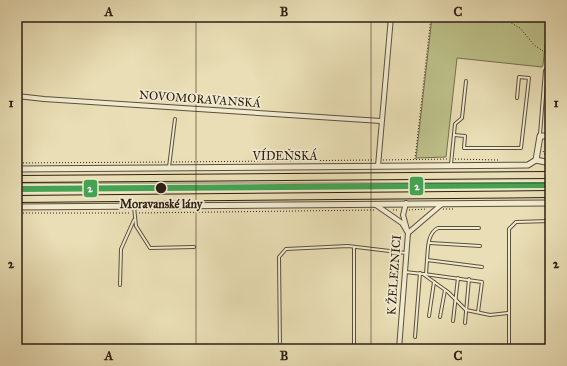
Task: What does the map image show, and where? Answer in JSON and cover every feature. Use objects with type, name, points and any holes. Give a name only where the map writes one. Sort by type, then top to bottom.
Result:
[{"type":"highway","name":"VÍDEŇSKÁ","points":[[17,179],[550,175]]},
{"type":"highway","points":[[17,199],[550,194]]},
{"type":"street","points":[[378,166],[391,17]]},
{"type":"street","name":"NOVOMORAVANSKÁ","points":[[17,96],[44,100],[381,121]]},
{"type":"street","points":[[550,136],[540,136],[536,160],[550,163]]},
{"type":"street","name":"VÍDEŇSKÁ","points":[[17,169],[528,166],[536,160]]},
{"type":"street","points":[[17,207],[550,202]]},
{"type":"street","name":"K ŽELEZNICI","points":[[399,349],[407,253],[408,232],[403,215],[406,203]]},
{"type":"street","points":[[374,204],[386,210],[402,223],[408,232],[443,203]]},
{"type":"lane","points":[[540,136],[545,71],[549,64],[550,57]]},
{"type":"lane","points":[[454,135],[465,136],[464,148],[521,148],[529,78],[519,77],[516,98]]},
{"type":"lane","points":[[450,166],[456,122],[462,118],[466,81]]},
{"type":"lane","points":[[169,168],[175,119]]},
{"type":"lane","points":[[134,206],[134,220],[136,226],[150,248],[194,247]]},
{"type":"lane","points":[[120,284],[120,249],[134,220]]},
{"type":"lane","points":[[509,349],[508,313],[510,229],[516,222],[550,221]]},
{"type":"lane","points":[[415,338],[423,274],[431,235],[434,229],[479,228]]},
{"type":"lane","points":[[430,242],[480,246]]},
{"type":"lane","points":[[280,349],[279,257],[286,249],[354,247],[407,253]]},
{"type":"lane","points":[[354,247],[354,349]]},
{"type":"lane","points":[[427,260],[482,267]]},
{"type":"lane","points":[[405,272],[469,279],[482,282],[478,312]]},
{"type":"lane","points":[[423,274],[445,290],[466,310],[490,315],[508,313]]},
{"type":"lane","points":[[453,321],[458,278]]},
{"type":"lane","points":[[465,322],[469,279]]},
{"type":"lane","points":[[429,316],[434,282]]},
{"type":"lane","points":[[440,317],[445,290]]},
{"type":"path","points":[[415,160],[431,17]]},
{"type":"path","points":[[500,17],[520,28],[534,44],[550,57]]},
{"type":"path","points":[[542,148],[546,157]]},
{"type":"path","points":[[17,163],[451,159],[501,160]]},
{"type":"path","points":[[17,213],[452,209],[462,203]]},
{"type":"green space","points":[[432,17],[548,17],[542,67],[457,58],[446,157],[416,158]]},
{"type":"transit line","name":"2","points":[[17,189],[550,185]]},
{"type":"place","name":"Moravanské lány","points":[[161,188]]}]
